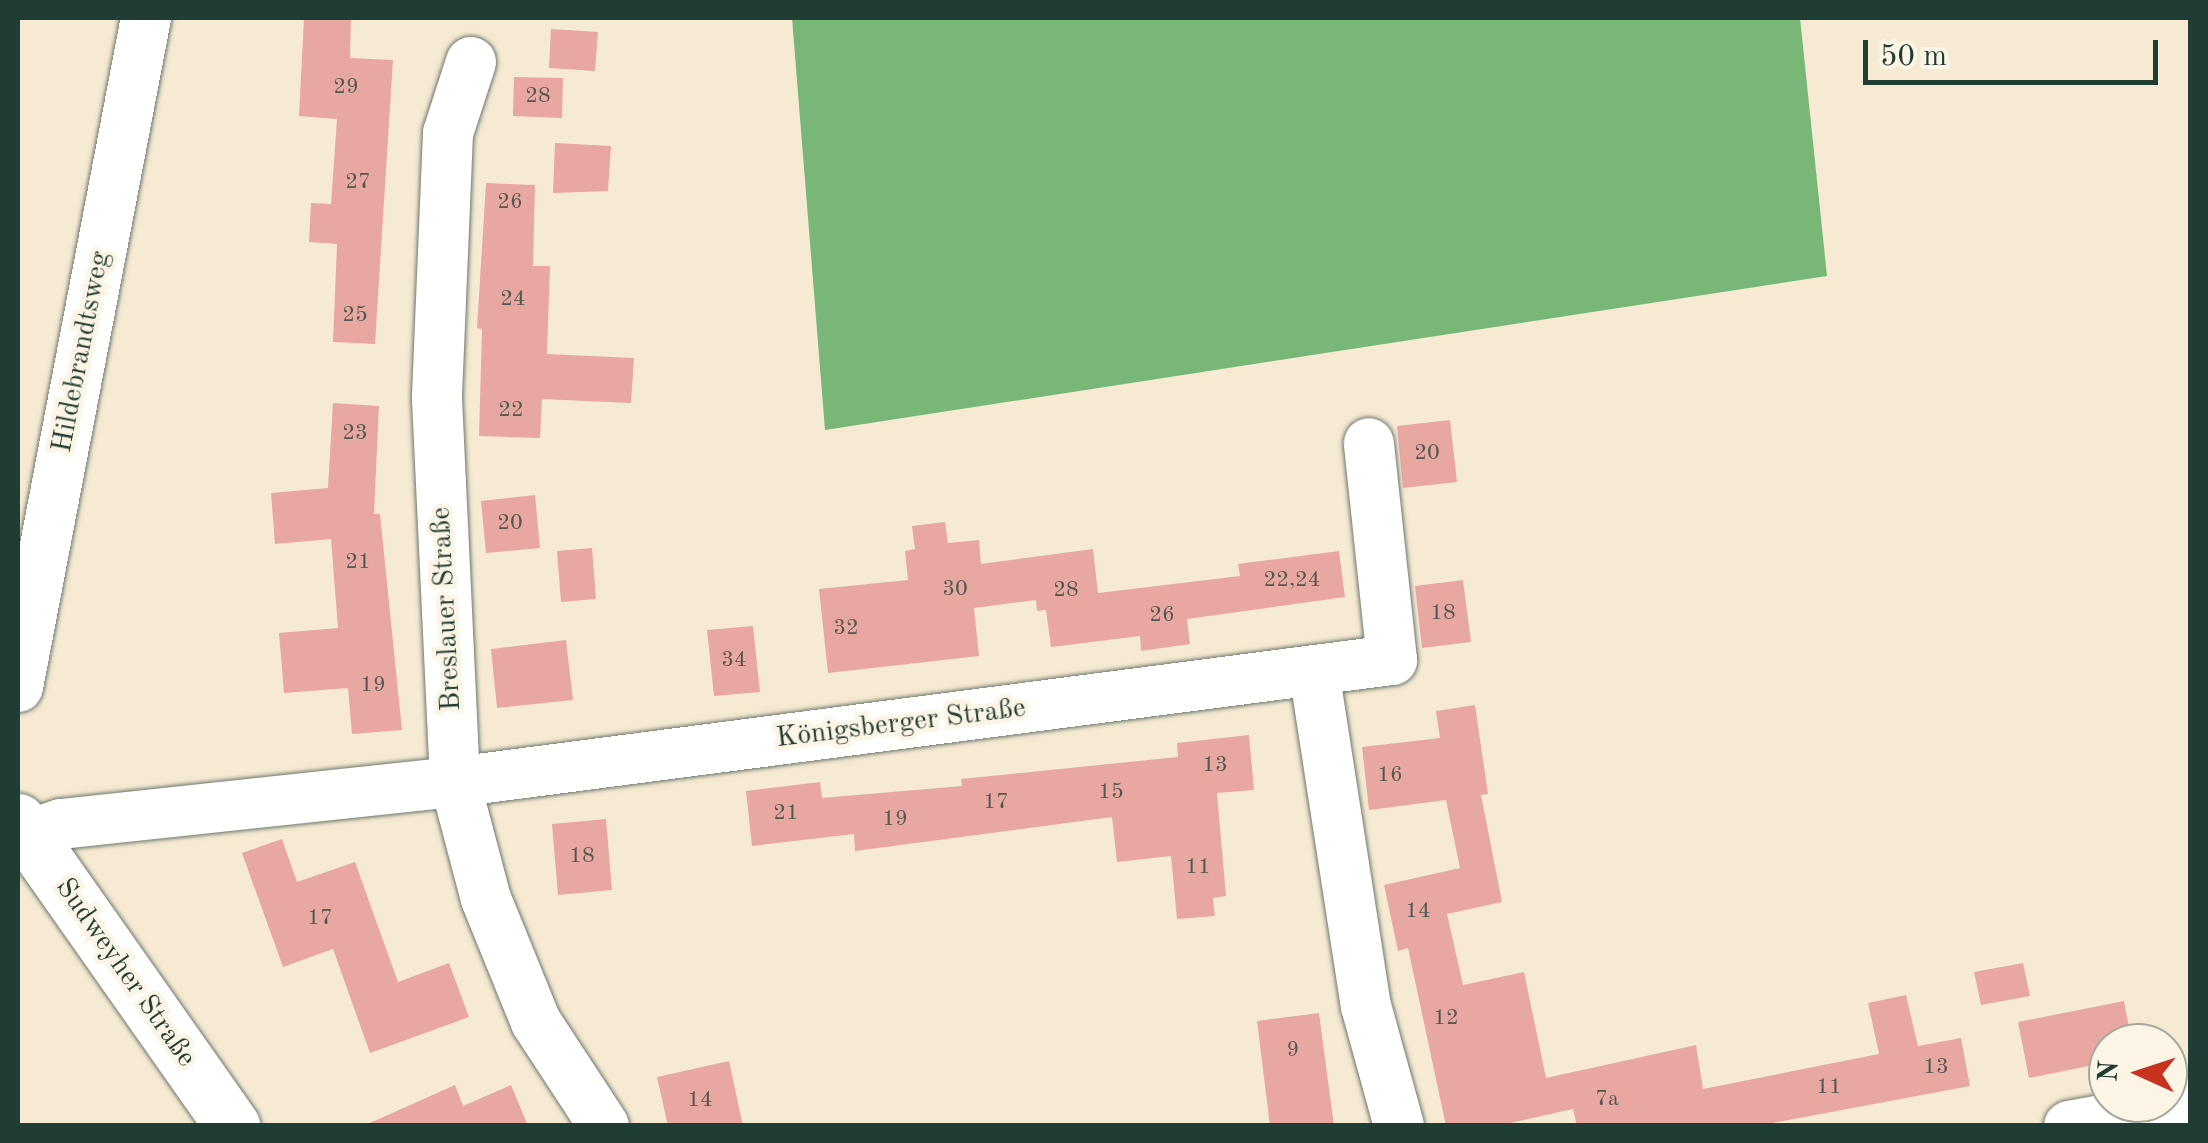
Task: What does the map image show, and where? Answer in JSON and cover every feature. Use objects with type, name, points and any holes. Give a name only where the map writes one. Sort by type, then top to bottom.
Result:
[{"type":"main road","name":"Sudweyher Straße","points":[[23,828],[232,1126]]},
{"type":"street","name":"Hildebrandtsweg","points":[[18,687],[146,18]]},
{"type":"street","name":"Breslauer Straße","points":[[472,62],[448,133],[438,399],[455,782],[486,899],[536,1022],[604,1126]]},
{"type":"street","name":"Königsberger Straße","points":[[23,828],[455,782],[1392,660],[1369,443]]},
{"type":"street","points":[[1314,671],[1366,1006],[1399,1126]]},
{"type":"street","points":[[2069,1126],[2190,1104]]},
{"type":"green space","points":[[792,18],[1800,18],[1827,276],[825,430]]},
{"type":"building","points":[[304,18],[351,18],[350,58],[393,60],[375,344],[333,342],[337,244],[309,242],[311,203],[331,204],[337,119],[299,116]]},
{"type":"building","points":[[551,29],[598,32],[595,71],[549,68]]},
{"type":"building","points":[[514,77],[563,78],[562,118],[513,116]]},
{"type":"building","points":[[555,143],[611,146],[608,191],[553,193]]},
{"type":"building","points":[[486,183],[535,185],[533,266],[550,266],[547,354],[634,358],[631,403],[542,399],[540,438],[479,436],[482,329],[477,328]]},
{"type":"building","points":[[333,403],[379,406],[374,514],[380,514],[402,730],[352,734],[348,688],[284,693],[279,633],[338,628],[331,539],[275,544],[271,493],[328,488]]},
{"type":"building","points":[[1450,420],[1457,482],[1403,488],[1397,426]]},
{"type":"building","points":[[535,495],[540,548],[486,553],[481,501]]},
{"type":"building","points":[[945,522],[948,543],[979,540],[981,564],[1093,549],[1098,593],[1240,576],[1238,564],[1339,551],[1345,597],[1187,619],[1190,644],[1141,651],[1140,636],[1051,647],[1046,610],[1037,611],[1036,600],[974,608],[979,656],[828,673],[819,589],[908,580],[905,551],[915,549],[912,526]]},
{"type":"building","points":[[592,548],[596,599],[561,602],[557,551]]},
{"type":"building","points":[[1463,580],[1471,642],[1422,648],[1415,586]]},
{"type":"building","points":[[753,626],[760,692],[714,696],[707,630]]},
{"type":"building","points":[[566,640],[573,700],[497,708],[491,649]]},
{"type":"building","points":[[1475,705],[1488,794],[1481,795],[1502,902],[1447,914],[1463,985],[1524,972],[1546,1078],[1696,1045],[1703,1089],[1879,1054],[1868,1003],[1906,995],[1918,1046],[1961,1038],[1970,1086],[1756,1126],[1577,1126],[1573,1109],[1497,1126],[1446,1126],[1408,948],[1398,951],[1384,885],[1460,868],[1446,800],[1369,810],[1362,747],[1440,738],[1436,711]]},
{"type":"building","points":[[1249,735],[1254,790],[1217,793],[1226,896],[1213,898],[1215,916],[1177,919],[1171,856],[1117,862],[1112,817],[855,851],[854,834],[752,846],[746,791],[820,782],[822,798],[962,786],[961,779],[1178,757],[1177,743]]},
{"type":"building","points":[[606,819],[612,890],[558,895],[552,824]]},
{"type":"building","points":[[282,839],[297,882],[355,862],[398,982],[449,963],[469,1017],[370,1053],[333,949],[283,967],[242,853]]},
{"type":"building","points":[[2023,963],[2030,996],[1981,1005],[1974,972]]},
{"type":"building","points":[[2124,1001],[2128,1023],[2088,1023],[2088,1066],[2029,1078],[2018,1022]]},
{"type":"building","points":[[1319,1013],[1334,1126],[1270,1126],[1257,1021]]},
{"type":"building","points":[[729,1061],[743,1126],[668,1126],[657,1077]]},
{"type":"building","points":[[455,1085],[463,1106],[511,1085],[528,1126],[363,1126]]}]
